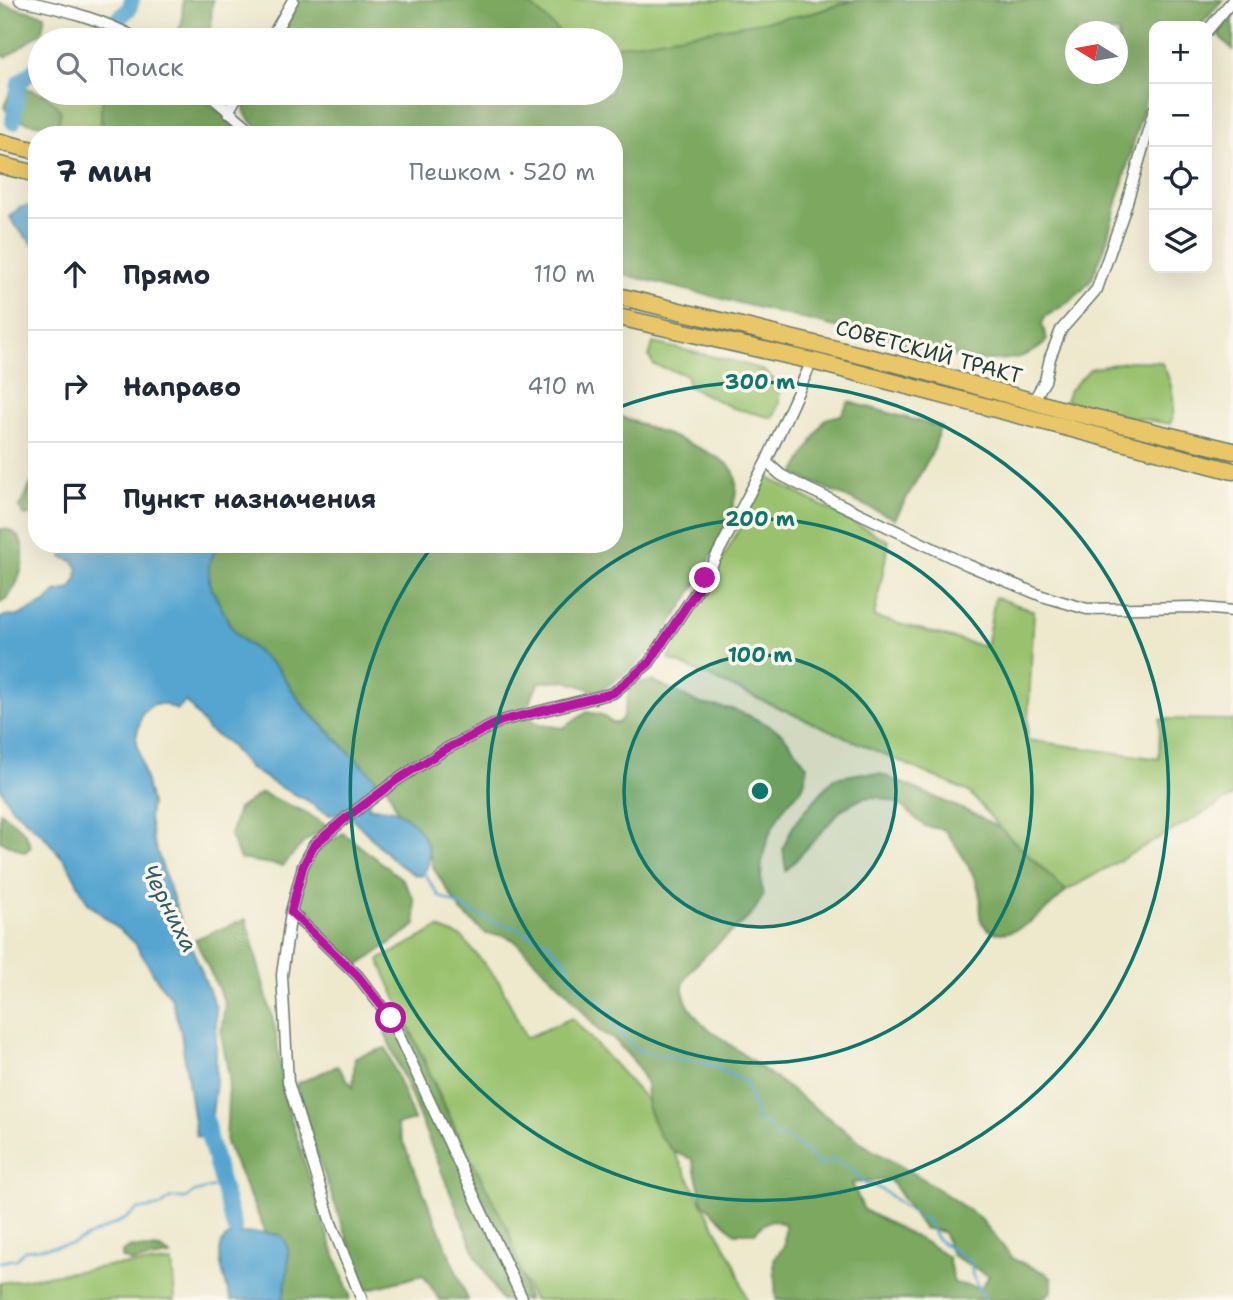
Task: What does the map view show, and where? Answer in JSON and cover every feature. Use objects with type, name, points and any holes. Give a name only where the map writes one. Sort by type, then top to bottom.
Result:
[{"type":"highway","points":[[0,142],[28,149]]},
{"type":"highway","points":[[0,165],[28,172]]},
{"type":"highway","name":"СОВЕТСКИЙ ТРАКТ","points":[[623,297],[909,367],[1233,451]]},
{"type":"highway","name":"СОВЕТСКИЙ ТРАКТ","points":[[623,318],[812,362],[1233,471]]},
{"type":"street","points":[[20,0],[68,10],[119,28]]},
{"type":"street","points":[[277,28],[293,0]]},
{"type":"street","points":[[1212,26],[1233,0]]},
{"type":"street","points":[[220,105],[246,126]]},
{"type":"street","points":[[228,112],[232,105]]},
{"type":"street","points":[[1033,401],[1045,381],[1050,358],[1061,330],[1097,289],[1125,209],[1149,127]]},
{"type":"street","points":[[362,1300],[331,1223],[288,1082],[282,975],[291,912],[303,866],[314,845],[346,818],[444,750],[501,721],[613,693],[649,663],[705,578],[766,462],[812,362]]},
{"type":"street","points":[[766,462],[781,475],[802,486],[968,565],[1042,596],[1087,609],[1193,607],[1233,611]]},
{"type":"street","points":[[291,912],[358,976],[391,1018],[523,1300]]},
{"type":"green space","points":[[183,0],[213,0],[211,28],[180,28]]},
{"type":"green space","points":[[293,0],[497,0],[530,5],[555,28],[286,28]]},
{"type":"green space","points":[[523,0],[851,0],[813,13],[623,49],[623,28],[548,28]]},
{"type":"green space","points":[[856,0],[1223,0],[1204,21],[1149,21],[1149,87],[1104,250],[1090,282],[1072,300],[1045,317],[1042,324],[1047,340],[1031,353],[1009,359],[964,359],[623,274],[623,126],[257,126],[248,117],[244,107],[623,105],[623,45],[814,13]]},
{"type":"green space","points":[[0,4],[45,15],[43,28],[28,28],[28,42],[7,57],[0,55]]},
{"type":"green space","points":[[1233,15],[1233,50],[1218,35]]},
{"type":"green space","points":[[15,88],[28,89],[28,105],[55,105],[61,111],[57,126],[28,122],[8,113],[4,107],[10,92]]},
{"type":"green space","points":[[54,105],[103,105],[100,126],[57,126],[61,111]]},
{"type":"green space","points":[[102,105],[210,105],[237,126],[104,126]]},
{"type":"green space","points":[[653,343],[762,370],[779,384],[779,403],[773,418],[733,408],[688,386],[687,375],[654,365],[649,357]]},
{"type":"green space","points":[[1130,361],[1161,362],[1172,393],[1170,424],[1119,415],[1066,401],[1069,391],[1090,369]]},
{"type":"green space","points":[[849,402],[940,427],[934,449],[895,519],[794,474],[825,419],[841,415]]},
{"type":"green space","points":[[623,418],[694,446],[723,461],[731,468],[736,483],[733,504],[724,530],[696,585],[650,652],[598,692],[566,681],[540,682],[531,697],[527,716],[539,724],[563,728],[587,712],[602,715],[612,723],[618,723],[623,717],[631,684],[654,681],[701,704],[732,709],[750,716],[782,733],[807,766],[806,776],[802,787],[784,808],[772,828],[764,850],[761,873],[763,896],[751,915],[691,971],[683,990],[688,1004],[701,1023],[869,1148],[925,1180],[980,1218],[1013,1259],[1046,1273],[1052,1279],[1052,1291],[1040,1300],[776,1300],[774,1259],[784,1246],[785,1224],[771,1220],[755,1233],[735,1233],[703,1203],[692,1159],[674,1152],[659,1135],[648,1109],[646,1083],[636,1064],[615,1040],[598,1030],[568,993],[514,940],[503,935],[486,934],[461,911],[434,869],[427,843],[410,821],[398,812],[386,784],[376,779],[304,706],[278,669],[238,636],[230,625],[209,583],[209,564],[214,553],[623,553]],"holes":[[[890,1180],[923,1228],[943,1232],[952,1255],[989,1276],[981,1288],[954,1283],[948,1257],[864,1210],[852,1183]]]},
{"type":"green space","points":[[767,477],[889,541],[874,617],[986,647],[995,597],[1034,611],[1027,740],[1159,759],[1160,719],[1233,720],[1233,796],[1066,891],[1001,829],[969,792],[669,659]]},
{"type":"green space","points":[[28,490],[28,515],[24,516],[19,508]]},
{"type":"green space","points":[[0,529],[12,531],[19,538],[23,561],[15,586],[0,603]]},
{"type":"green space","points":[[862,773],[881,774],[976,815],[1001,829],[1066,891],[1028,924],[1004,933],[993,931],[981,921],[978,889],[971,871],[945,830],[925,826],[899,804],[878,797],[863,798],[842,809],[786,871],[783,848],[792,828],[803,813],[834,778]]},
{"type":"green space","points":[[261,793],[305,812],[327,826],[303,843],[283,866],[240,859],[230,836],[238,809]]},
{"type":"green space","points":[[0,812],[19,826],[26,835],[31,847],[25,852],[0,841]]},
{"type":"green space","points":[[343,833],[402,879],[414,899],[416,925],[358,966],[300,914],[299,886],[306,865],[320,849]]},
{"type":"green space","points":[[246,919],[275,1028],[285,1099],[325,1228],[350,1295],[349,1300],[283,1300],[288,1265],[287,1247],[280,1235],[266,1233],[226,1143],[229,1076],[221,1034],[225,1003],[195,939]]},
{"type":"green space","points":[[438,928],[462,937],[500,983],[526,1038],[572,1018],[645,1098],[735,1264],[747,1300],[533,1300],[379,960]]},
{"type":"green space","points":[[406,1021],[441,1101],[509,1231],[528,1300],[501,1300],[477,1258],[384,1030]]},
{"type":"green space","points":[[386,1048],[414,1120],[396,1125],[468,1300],[440,1300],[423,1275],[366,1290],[312,1141],[296,1084],[337,1066],[353,1087],[355,1057]]},
{"type":"green space","points":[[131,1247],[161,1249],[171,1256],[132,1262],[122,1258],[122,1252]]},
{"type":"green space","points":[[172,1262],[175,1300],[0,1300],[0,1283],[109,1266]]},
{"type":"water","points":[[28,206],[28,239],[10,217],[19,208]]},
{"type":"water","points":[[63,553],[214,553],[209,564],[209,583],[230,625],[238,636],[278,669],[304,707],[376,779],[368,807],[396,811],[404,816],[419,830],[428,849],[427,868],[421,876],[416,875],[388,855],[347,814],[330,815],[321,811],[248,767],[227,742],[209,731],[186,701],[177,710],[164,704],[154,704],[142,713],[136,738],[151,804],[149,818],[153,840],[180,918],[216,1008],[216,1082],[209,1138],[196,1136],[181,1033],[171,997],[159,983],[135,943],[88,903],[67,863],[42,834],[12,808],[0,788],[0,618],[8,615],[16,617],[45,603],[56,592],[71,589],[78,569],[73,561],[62,557]]},
{"type":"water","points":[[232,1235],[280,1235],[288,1247],[283,1300],[231,1300],[221,1264],[221,1246],[225,1239]]},
{"type":"waterway","name":"Черниха","points":[[116,21],[129,9],[132,0]]},
{"type":"waterway","name":"Черниха","points":[[13,122],[19,83],[28,75]]},
{"type":"waterway","points":[[424,873],[439,896],[493,922],[516,928],[548,943],[567,962],[570,976],[582,990],[599,1000],[609,1011],[616,1029],[636,1049],[705,1063],[745,1082],[757,1121],[767,1124],[775,1136],[790,1139],[820,1164],[834,1160],[848,1168],[865,1185],[873,1185],[927,1221],[938,1240],[972,1263],[972,1274],[985,1300]]},
{"type":"waterway","name":"Черниха","points":[[206,1119],[234,1228]]},
{"type":"waterway","points":[[0,1262],[17,1259],[25,1250],[72,1244],[125,1219],[137,1210],[161,1206],[171,1198],[186,1198],[195,1192],[222,1185]]},
{"type":"route","points":[[391,1018],[358,976],[291,912],[296,886],[314,845],[383,790],[444,750],[501,721],[613,693],[649,663],[705,578]]}]
